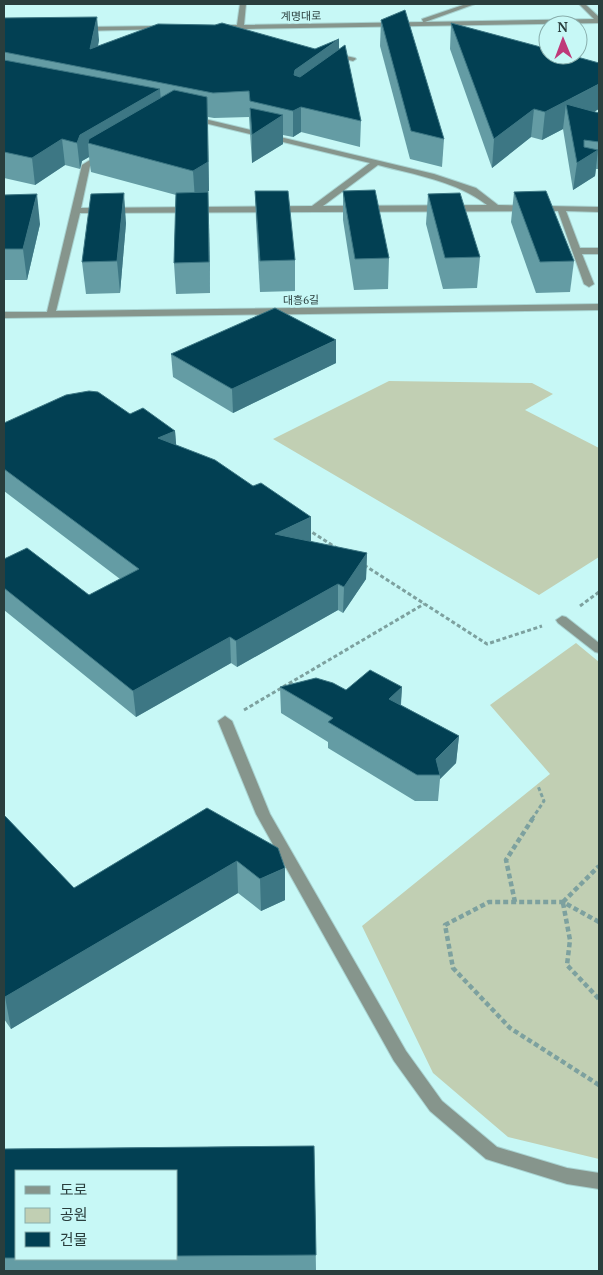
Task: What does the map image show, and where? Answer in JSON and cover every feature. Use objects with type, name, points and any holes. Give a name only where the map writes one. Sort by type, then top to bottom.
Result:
[{"type":"street","points":[[243,4],[240,27],[246,34],[254,37]]},
{"type":"street","points":[[412,24],[472,4]]},
{"type":"street","points":[[582,4],[599,21]]},
{"type":"street","name":"계명대로","points":[[210,27],[599,21]]},
{"type":"street","points":[[412,24],[451,32]]},
{"type":"street","points":[[73,29],[171,28]]},
{"type":"street","points":[[324,54],[354,59],[346,64]]},
{"type":"street","points":[[184,115],[431,176],[473,190],[496,207]]},
{"type":"street","points":[[51,314],[86,165],[110,151]]},
{"type":"street","points":[[314,209],[377,162]]},
{"type":"street","points":[[76,211],[496,207],[599,209]]},
{"type":"street","points":[[561,208],[589,284]]},
{"type":"street","points":[[577,251],[599,251]]},
{"type":"street","name":"대흥6길","points":[[4,315],[599,307]]},
{"type":"street","points":[[562,620],[599,649]]},
{"type":"street","points":[[225,721],[263,814],[400,1056],[436,1106],[492,1153],[567,1176],[599,1181]]},
{"type":"path","points":[[299,524],[341,550]]},
{"type":"path","points":[[357,561],[487,644],[562,620],[599,592]]},
{"type":"path","points":[[225,721],[424,604]]},
{"type":"path","points":[[515,902],[506,860],[544,801],[538,786]]},
{"type":"path","points":[[563,902],[599,866]]},
{"type":"path","points":[[599,922],[563,902],[489,902],[445,924],[453,968],[510,1028],[599,1085]]},
{"type":"path","points":[[563,902],[570,940],[567,965],[599,998]]},
{"type":"green space","points":[[389,381],[532,383],[553,394],[525,410],[599,448],[599,557],[539,595],[273,439]]},
{"type":"green space","points":[[576,643],[599,662],[599,1159],[508,1137],[433,1073],[362,926],[550,774],[490,705]]},
{"type":"building","points":[[405,10],[444,139],[411,131],[381,20]]},
{"type":"building","points":[[97,17],[90,49],[158,24],[215,25],[222,23],[315,49],[339,39],[295,70],[294,75],[300,77],[345,45],[361,121],[301,107],[293,111],[250,101],[249,91],[213,93],[4,52],[4,18]]},
{"type":"building","points":[[451,23],[538,46],[538,65],[588,65],[588,60],[599,63],[599,84],[545,112],[534,109],[494,139]]},
{"type":"building","points":[[4,60],[160,89],[80,135],[77,143],[62,139],[32,158],[4,152]]},
{"type":"building","points":[[174,90],[207,97],[208,162],[193,171],[88,143],[89,139]]},
{"type":"building","points":[[566,104],[599,113],[599,142],[584,140],[584,147],[598,150],[577,163]]},
{"type":"building","points":[[250,108],[283,115],[252,135]]},
{"type":"building","points":[[375,190],[389,258],[355,259],[343,191]]},
{"type":"building","points":[[255,191],[288,191],[295,260],[260,261]]},
{"type":"building","points":[[546,191],[574,261],[540,262],[514,192]]},
{"type":"building","points":[[208,192],[209,262],[174,263],[176,193]]},
{"type":"building","points":[[124,193],[117,261],[82,262],[91,194]]},
{"type":"building","points":[[460,193],[480,257],[445,258],[428,194]]},
{"type":"building","points":[[37,194],[23,249],[4,249],[4,195]]},
{"type":"building","points":[[275,308],[336,340],[232,389],[171,354]]},
{"type":"building","points":[[89,391],[98,392],[130,414],[143,408],[175,431],[158,438],[215,460],[253,486],[261,483],[311,517],[275,534],[367,553],[344,587],[338,584],[236,641],[230,637],[133,691],[4,588],[4,559],[27,548],[89,595],[139,569],[4,469],[4,423],[66,395]]},
{"type":"building","points":[[370,670],[402,687],[389,699],[459,736],[436,759],[440,775],[417,775],[328,722],[333,718],[280,687],[316,678],[333,683],[346,690]]},
{"type":"building","points":[[207,808],[278,848],[285,868],[260,879],[237,861],[4,996],[4,815],[74,888]]},
{"type":"building","points":[[314,1146],[316,1255],[178,1256],[178,1170],[15,1170],[15,1258],[4,1258],[4,1149]]}]
